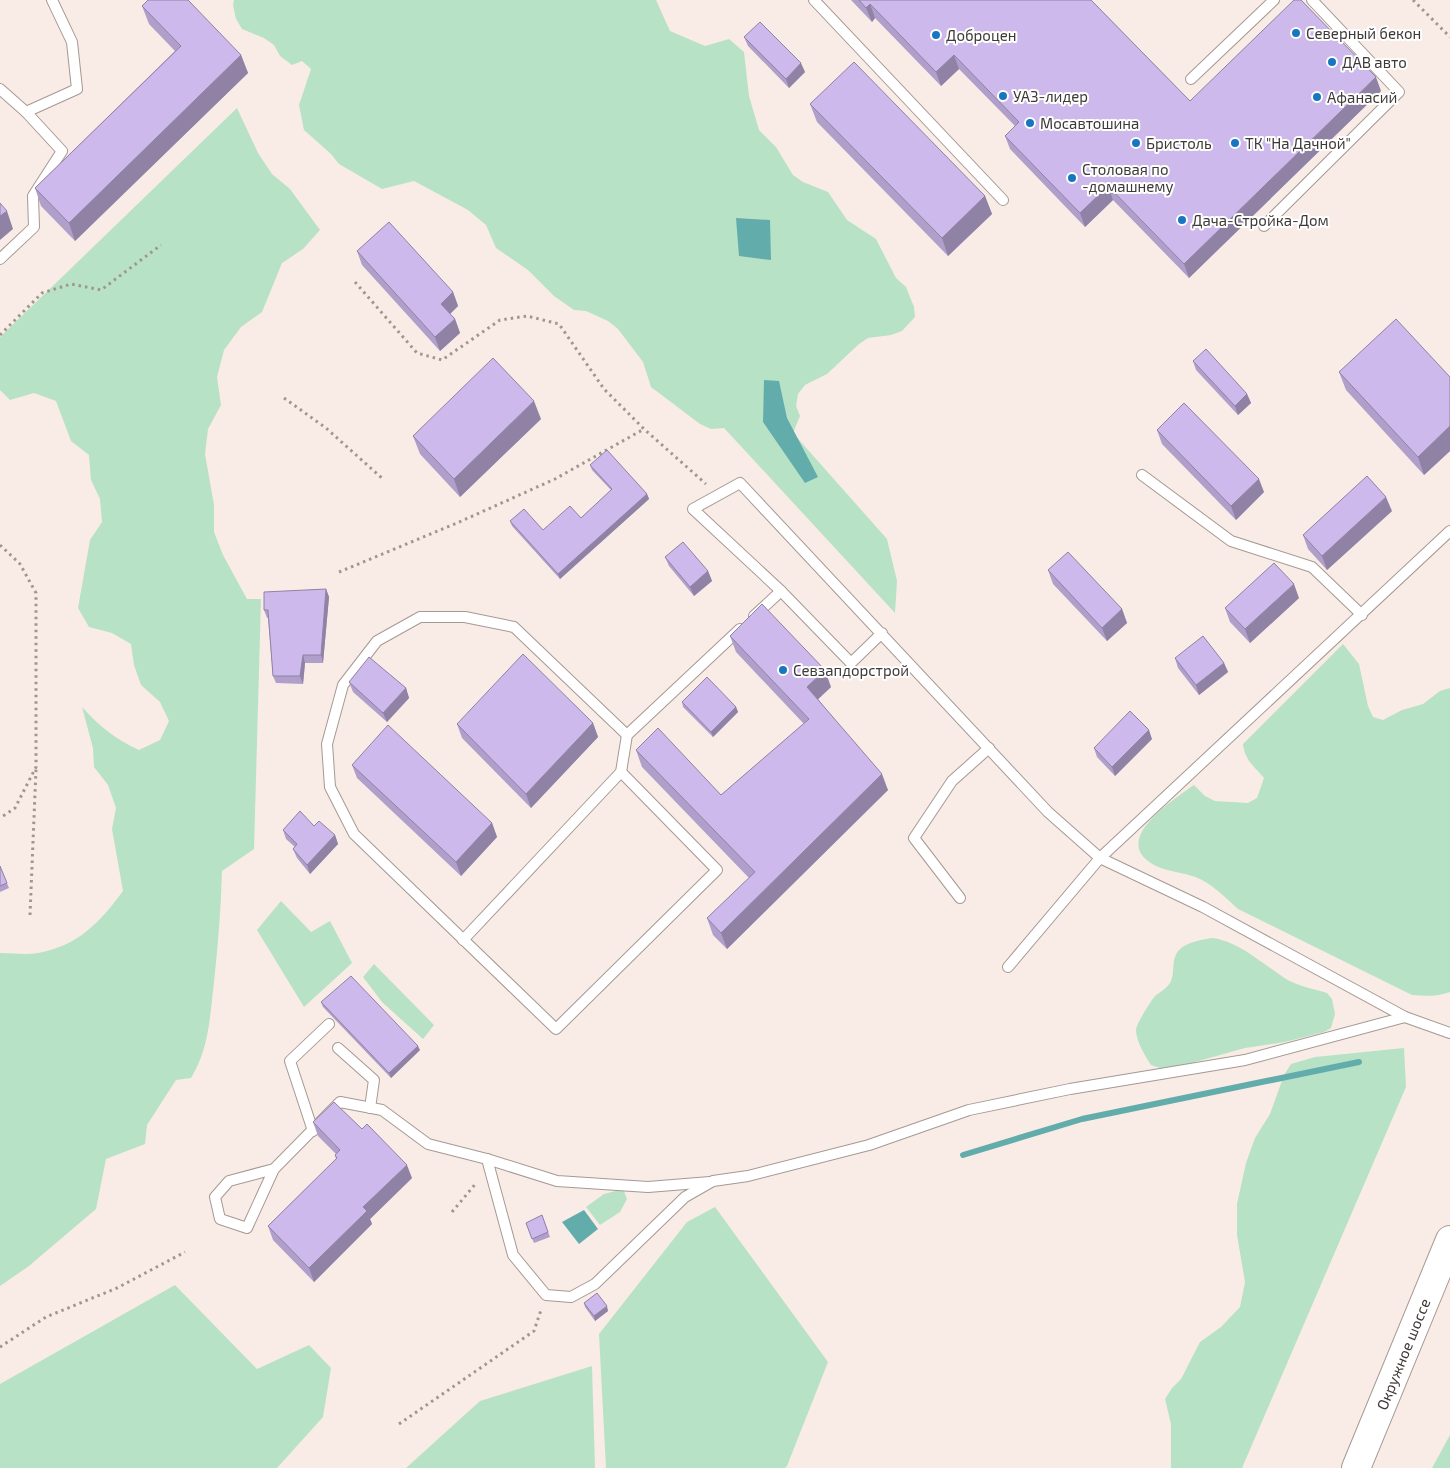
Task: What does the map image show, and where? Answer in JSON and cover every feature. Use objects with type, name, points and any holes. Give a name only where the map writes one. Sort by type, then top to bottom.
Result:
[{"type":"main road","name":"Окружное шоссе","points":[[1356,1468],[1450,1240]]},
{"type":"lane","points":[[26,112],[77,89],[72,42],[52,0]]},
{"type":"lane","points":[[814,0],[1003,200]]},
{"type":"lane","points":[[1191,79],[1274,0]]},
{"type":"lane","points":[[1264,226],[1399,92],[1312,0]]},
{"type":"lane","points":[[0,89],[26,112],[62,151],[33,196],[34,227],[0,259]]},
{"type":"lane","points":[[1142,475],[1230,542],[1312,567],[1362,615]]},
{"type":"lane","points":[[882,633],[851,663],[781,591],[693,509],[740,483],[882,633],[1048,812],[1100,858],[1203,907],[1405,1017],[1450,1033]]},
{"type":"lane","points":[[1008,967],[1100,858],[1450,531]]},
{"type":"lane","points":[[463,940],[621,772],[627,735],[781,591]]},
{"type":"lane","points":[[621,772],[717,870],[556,1029],[354,834],[330,787],[327,744],[343,685],[377,641],[420,617],[465,618],[514,627],[627,735]]},
{"type":"lane","points":[[960,898],[914,838],[952,781],[989,748]]},
{"type":"lane","points":[[274,1169],[229,1181],[215,1197],[220,1219],[247,1228],[274,1169],[340,1102],[382,1110],[428,1144],[487,1159],[558,1182],[648,1187],[748,1176],[869,1145],[969,1110],[1070,1090],[1245,1060],[1405,1017]]},
{"type":"lane","points":[[313,1131],[290,1061],[329,1024]]},
{"type":"lane","points":[[338,1048],[374,1080],[370,1108]]},
{"type":"lane","points":[[487,1159],[513,1255],[546,1295],[571,1297],[595,1284],[685,1197],[713,1181]]},
{"type":"path","points":[[1413,0],[1450,36]]},
{"type":"path","points":[[0,335],[42,293],[71,284],[101,290],[161,245]]},
{"type":"path","points":[[355,282],[418,353],[442,360],[500,320],[527,316],[559,324],[604,389],[644,429],[718,495]]},
{"type":"path","points":[[284,398],[326,428],[384,480]]},
{"type":"path","points":[[339,572],[457,523],[546,483],[644,429]]},
{"type":"path","points":[[0,545],[20,564],[36,593],[36,767],[30,915]]},
{"type":"path","points":[[0,818],[16,808],[36,767]]},
{"type":"path","points":[[452,1212],[482,1176]]},
{"type":"path","points":[[0,1348],[46,1317],[117,1288],[185,1252]]},
{"type":"path","points":[[400,1424],[534,1330],[546,1295]]},
{"type":"green space","points":[[234,0],[656,0],[670,31],[705,46],[729,39],[744,52],[749,96],[759,130],[776,147],[793,175],[803,182],[828,192],[847,220],[876,239],[896,278],[906,287],[914,307],[915,317],[902,331],[891,335],[868,338],[827,374],[805,385],[798,394],[796,406],[800,416],[793,433],[887,539],[897,581],[895,613],[724,428],[711,429],[700,424],[651,387],[643,362],[618,329],[608,321],[586,311],[574,310],[554,296],[528,270],[496,248],[486,225],[468,210],[414,181],[382,189],[339,164],[331,154],[304,130],[299,105],[311,69],[302,61],[292,65],[280,56],[274,45],[264,38],[242,29],[236,19],[233,5]]},
{"type":"green space","points":[[237,108],[258,153],[272,174],[290,189],[320,230],[303,249],[282,263],[262,312],[241,327],[224,350],[217,377],[221,405],[208,429],[205,454],[214,505],[214,532],[223,555],[247,599],[261,599],[254,849],[222,871],[218,940],[210,1020],[202,1056],[191,1078],[176,1080],[147,1125],[145,1144],[106,1159],[96,1209],[29,1266],[0,1286],[0,953],[38,953],[65,945],[97,922],[123,891],[112,829],[116,808],[108,785],[94,767],[93,748],[82,707],[108,732],[139,750],[160,740],[169,721],[160,702],[141,685],[134,665],[131,644],[112,633],[89,627],[78,608],[90,540],[102,522],[100,499],[91,480],[89,455],[71,441],[56,401],[34,393],[10,400],[0,390],[0,337]]},
{"type":"green space","points":[[1343,644],[1359,664],[1368,706],[1373,717],[1383,720],[1402,710],[1423,704],[1440,691],[1450,688],[1450,992],[1445,994],[1431,996],[1412,995],[1238,909],[1202,880],[1154,865],[1140,851],[1139,840],[1143,829],[1152,818],[1194,785],[1205,796],[1215,801],[1248,803],[1257,798],[1264,778],[1248,759],[1243,744]]},
{"type":"green space","points":[[281,901],[311,932],[330,921],[352,963],[304,1007],[257,930]]},
{"type":"green space","points":[[1212,938],[1232,944],[1251,954],[1286,979],[1327,993],[1332,999],[1335,1014],[1331,1028],[1324,1032],[1285,1042],[1245,1048],[1177,1067],[1160,1068],[1151,1065],[1137,1039],[1136,1030],[1138,1023],[1155,996],[1170,983],[1176,954],[1179,950],[1190,943]]},
{"type":"green space","points":[[374,964],[434,1025],[423,1039],[382,1002],[363,977]]},
{"type":"green space","points":[[1404,1048],[1406,1087],[1242,1468],[1171,1468],[1171,1424],[1165,1399],[1181,1379],[1200,1342],[1221,1327],[1240,1307],[1245,1282],[1237,1235],[1237,1204],[1246,1163],[1255,1138],[1270,1114],[1284,1075],[1291,1064],[1315,1057]]},
{"type":"green space","points":[[623,1189],[627,1199],[620,1212],[600,1225],[586,1207],[604,1194]]},
{"type":"green space","points":[[715,1207],[828,1362],[787,1466],[785,1468],[606,1468],[599,1334],[687,1222]]},
{"type":"green space","points":[[175,1285],[257,1369],[309,1345],[331,1368],[323,1417],[277,1468],[0,1468],[0,1384]]},
{"type":"green space","points":[[592,1366],[595,1468],[406,1468],[480,1401]]},
{"type":"green space","points":[[1450,1435],[1450,1468],[1432,1468]]},
{"type":"water","points":[[736,218],[770,220],[771,260],[739,256]]},
{"type":"water","points":[[764,380],[779,381],[787,418],[818,477],[805,483],[763,422]]},
{"type":"water","points":[[584,1210],[598,1229],[579,1244],[562,1222]]},
{"type":"building","points":[[148,0],[188,0],[241,55],[69,223],[35,188],[181,46],[142,6]]},
{"type":"building","points":[[859,0],[1091,0],[1190,101],[1294,0],[1301,0],[1376,77],[1184,264],[1108,186],[1080,213],[1005,136],[1019,122],[954,55],[936,72],[870,4],[866,8]]},
{"type":"building","points":[[760,22],[801,63],[786,79],[744,37]]},
{"type":"building","points":[[854,62],[985,196],[942,238],[810,104]]},
{"type":"building","points":[[0,203],[7,211],[0,216]]},
{"type":"building","points":[[389,222],[453,292],[441,304],[455,319],[435,337],[357,251]]},
{"type":"building","points":[[1396,319],[1450,377],[1450,426],[1418,457],[1339,372]]},
{"type":"building","points":[[1206,349],[1247,394],[1235,406],[1193,361]]},
{"type":"building","points":[[493,358],[534,401],[454,479],[413,436]]},
{"type":"building","points":[[1184,403],[1259,479],[1231,506],[1157,430]]},
{"type":"building","points":[[607,450],[647,494],[558,574],[510,521],[524,509],[543,530],[570,506],[581,518],[612,489],[590,465]]},
{"type":"building","points":[[1367,476],[1386,497],[1322,556],[1303,535]]},
{"type":"building","points":[[683,542],[708,571],[690,587],[665,557]]},
{"type":"building","points":[[1068,552],[1122,609],[1102,628],[1048,570]]},
{"type":"building","points":[[1274,563],[1294,584],[1245,629],[1225,608]]},
{"type":"building","points":[[326,589],[321,655],[303,655],[300,676],[273,676],[268,610],[264,610],[264,592]]},
{"type":"building","points":[[762,604],[825,670],[807,687],[882,774],[721,933],[707,918],[755,872],[636,750],[658,728],[721,795],[809,719],[730,636]]},
{"type":"building","points":[[1203,636],[1224,663],[1196,685],[1175,658]]},
{"type":"building","points":[[523,654],[593,723],[526,794],[457,724]]},
{"type":"building","points":[[369,657],[406,688],[383,713],[349,682]]},
{"type":"building","points":[[707,677],[736,707],[711,732],[682,702]]},
{"type":"building","points":[[1130,711],[1149,730],[1112,767],[1094,748]]},
{"type":"building","points":[[388,725],[492,823],[456,862],[352,765]]},
{"type":"building","points":[[300,811],[314,826],[319,821],[335,835],[307,865],[293,849],[297,844],[283,830]]},
{"type":"building","points":[[0,866],[7,883],[0,886]]},
{"type":"building","points":[[351,976],[418,1046],[389,1073],[321,1002]]},
{"type":"building","points":[[334,1102],[362,1129],[367,1124],[407,1165],[363,1207],[367,1211],[309,1268],[268,1226],[337,1158],[335,1155],[340,1150],[313,1122]]},
{"type":"building","points":[[542,1215],[548,1232],[532,1239],[526,1223]]},
{"type":"building","points":[[597,1293],[607,1306],[594,1316],[584,1303]]},
{"type":"waterway","points":[[963,1155],[1082,1119],[1359,1062]]},
{"type":"place","name":"Северный бекон","points":[[1296,33]]},
{"type":"place","name":"Доброцен","points":[[936,35]]},
{"type":"place","name":"ДАВ авто","points":[[1332,62]]},
{"type":"place","name":"УАЗ-лидер","points":[[1003,96]]},
{"type":"place","name":"Афанасий","points":[[1317,97]]},
{"type":"place","name":"Мосавтошина","points":[[1030,123]]},
{"type":"place","name":"Бристоль","points":[[1136,143]]},
{"type":"place","name":"ТК \"На Дачной\"","points":[[1235,143]]},
{"type":"place","name":"Столовая по -домашнему","points":[[1072,178]]},
{"type":"place","name":"Дача-Стройка-Дом","points":[[1182,220]]},
{"type":"place","name":"Севзапдорстрой","points":[[783,670]]}]
